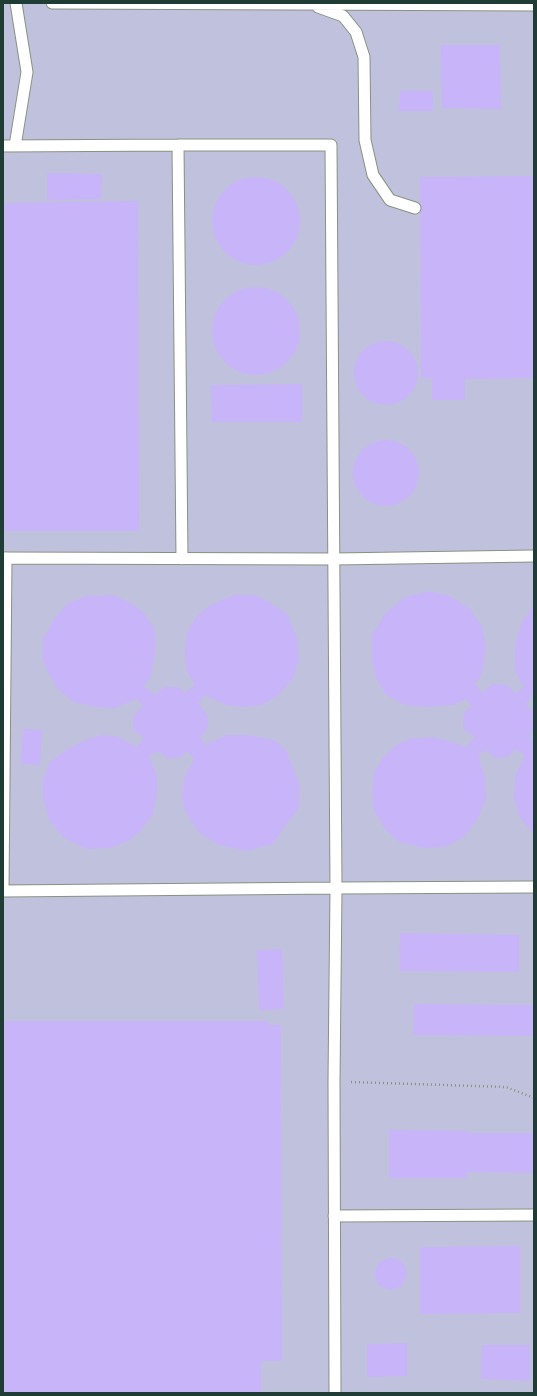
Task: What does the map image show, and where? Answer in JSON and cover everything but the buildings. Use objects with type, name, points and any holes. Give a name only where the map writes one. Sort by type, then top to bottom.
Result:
[{"type":"lane","points":[[16,3],[27,72],[16,146]]},
{"type":"lane","points":[[52,3],[534,5]]},
{"type":"lane","points":[[310,4],[343,16],[356,32],[364,57],[365,140],[373,175],[390,200],[415,208]]},
{"type":"lane","points":[[178,145],[182,559]]},
{"type":"lane","points":[[3,146],[332,145],[336,888],[334,1081],[335,1393]]},
{"type":"lane","points":[[534,556],[334,559],[4,558],[3,891],[534,887]]},
{"type":"lane","points":[[334,1216],[534,1215]]},
{"type":"path","points":[[334,1081],[506,1087],[533,1097]]},
{"type":"shaded area","points":[[3,3],[534,3],[534,1393],[3,1393]]}]
